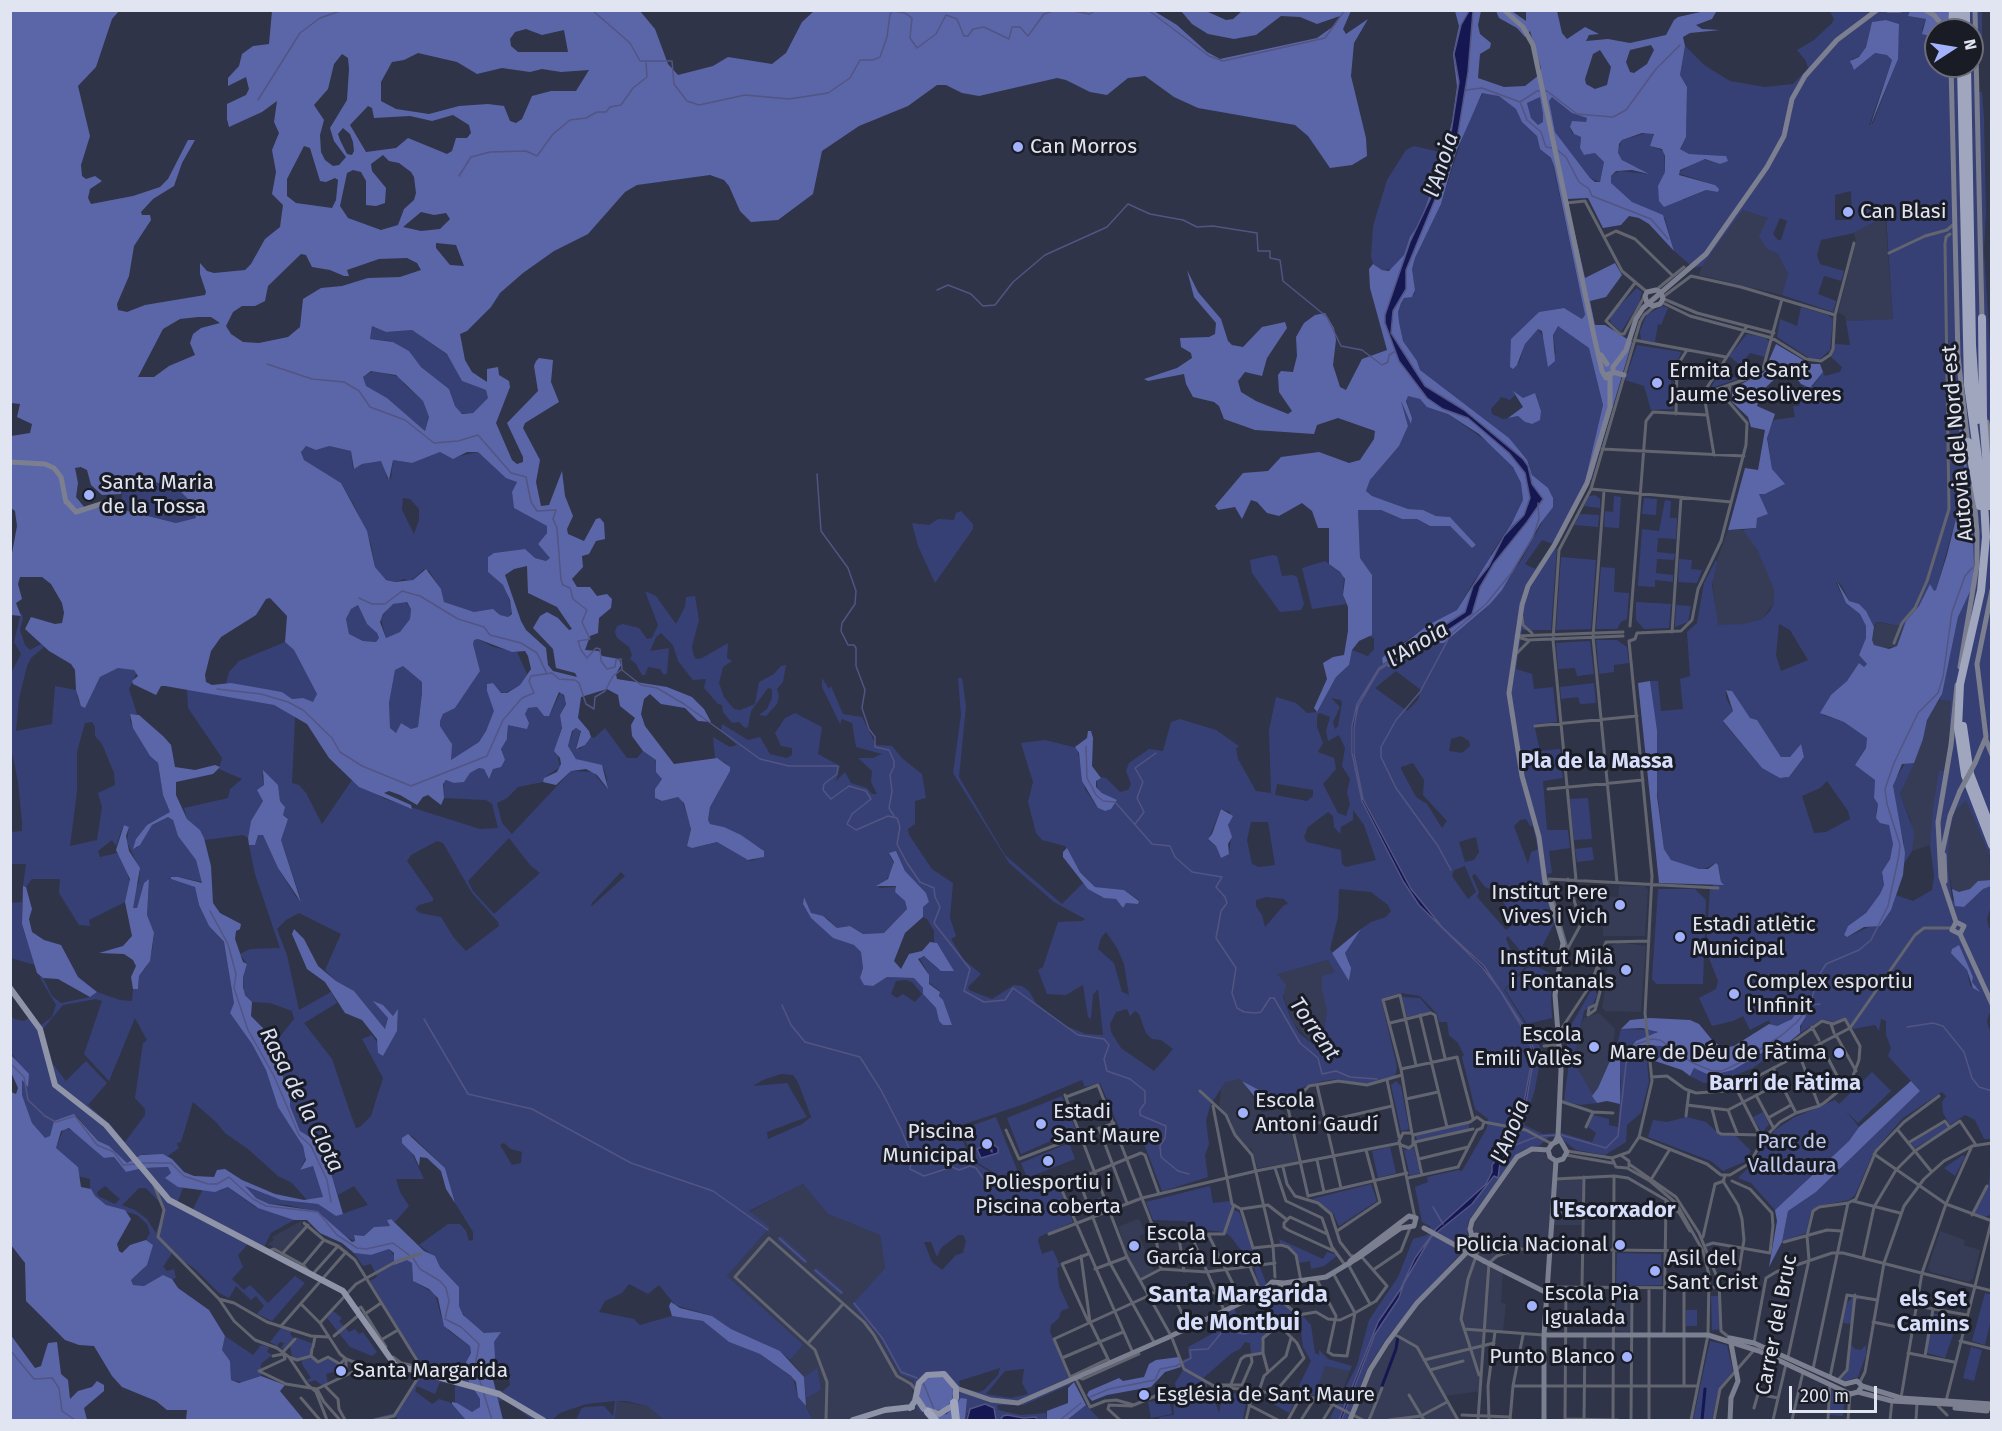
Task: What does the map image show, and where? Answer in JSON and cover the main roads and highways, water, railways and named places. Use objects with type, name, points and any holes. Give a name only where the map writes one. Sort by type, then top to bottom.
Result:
[{"type":"highway","name":"Autovia del Nord-est","points":[[1961,78],[1967,359],[1971,416],[1985,512],[1984,564],[1962,676],[1958,728],[1965,775],[1992,845]]},
{"type":"highway","name":"Autovia del Nord-est","points":[[1967,78],[1974,376],[1990,506],[1988,573],[1967,673],[1963,711],[1964,744],[1970,774],[1992,831]]},
{"type":"highway","points":[[1982,318],[1983,417],[1990,506]]},
{"type":"highway","points":[[1968,442],[1981,513],[1984,564]]},
{"type":"highway","points":[[955,1400],[956,1420]]},
{"type":"highway","points":[[925,1410],[935,1420]]},
{"type":"main road","points":[[10,988],[40,1029],[55,1085],[106,1125],[174,1204],[346,1294],[361,1313],[386,1355],[398,1367],[495,1392],[543,1420]]},
{"type":"main road","points":[[853,1420],[885,1410],[910,1408],[943,1413],[955,1400],[956,1388],[948,1376],[937,1373],[927,1375],[915,1383],[916,1394],[925,1410]]},
{"type":"main road","points":[[910,1408],[916,1394]]},
{"type":"water","name":"l'Anoia","points":[[1469,11],[1473,11],[1468,72],[1458,133],[1450,163],[1406,270],[1406,289],[1393,311],[1391,333],[1425,386],[1464,410],[1523,459],[1528,466],[1532,484],[1543,499],[1494,563],[1480,587],[1472,614],[1439,636],[1418,645],[1379,670],[1358,706],[1354,727],[1354,754],[1363,799],[1411,889],[1442,927],[1484,966],[1526,1030],[1535,1052],[1525,1108],[1513,1140],[1500,1163],[1498,1178],[1494,1176],[1472,1204],[1431,1237],[1404,1283],[1399,1298],[1375,1334],[1342,1419],[1339,1420],[1378,1322],[1400,1290],[1415,1258],[1436,1229],[1486,1184],[1492,1172],[1492,1165],[1506,1147],[1523,1107],[1532,1060],[1531,1047],[1524,1031],[1501,992],[1482,967],[1419,905],[1403,881],[1362,801],[1352,753],[1352,726],[1357,704],[1379,668],[1465,612],[1473,586],[1489,566],[1504,536],[1524,515],[1530,498],[1525,473],[1509,453],[1468,418],[1443,409],[1427,398],[1399,361],[1385,323],[1385,315],[1410,242],[1434,191],[1450,139],[1459,82],[1454,54],[1461,25]]},
{"type":"water","points":[[991,1143],[998,1148],[998,1153],[981,1158],[977,1149],[987,1145],[992,1152]]},
{"type":"water","points":[[985,1404],[994,1408],[996,1420],[967,1420],[970,1409]]},
{"type":"water","points":[[1007,1415],[1024,1418],[1036,1417],[1037,1420],[1000,1420]]},
{"type":"waterway","points":[[258,100],[300,33],[320,18],[343,10]]},
{"type":"waterway","points":[[592,10],[630,43],[640,61],[672,61],[674,84],[687,101],[699,105],[745,95],[789,99],[828,93],[850,78],[860,60],[873,60],[880,57],[887,37],[890,14],[893,11],[905,13],[912,18],[910,38],[917,48],[936,34],[946,15],[957,19],[964,36],[968,36],[973,29],[984,27],[1009,39],[1012,27],[1020,27],[1028,36],[1044,14],[1056,10]]},
{"type":"waterway","points":[[1068,10],[1090,14],[1096,10]]},
{"type":"waterway","points":[[1148,10],[1209,56],[1223,61],[1325,38],[1345,10]]},
{"type":"waterway","points":[[1466,90],[1482,88],[1520,102],[1537,91],[1547,91],[1577,114],[1613,117],[1626,110],[1656,69],[1680,45]]},
{"type":"waterway","points":[[459,176],[471,157],[490,152],[526,151],[537,156],[553,134],[570,120],[586,118],[597,112],[606,112],[610,107],[621,105],[633,88],[647,77],[646,63]]},
{"type":"waterway","points":[[1520,102],[1527,120],[1541,132],[1546,147],[1552,148]]},
{"type":"waterway","points":[[1556,149],[1566,157],[1579,182],[1589,189],[1592,196],[1651,219],[1668,239]]},
{"type":"waterway","points":[[937,290],[948,285],[971,294],[983,306],[995,305],[1013,282],[1045,255],[1107,227],[1128,204],[1150,214],[1183,220],[1197,227],[1213,226],[1257,233],[1258,251],[1270,251],[1270,258],[1280,260],[1283,281],[1327,317],[1341,346],[1362,350],[1382,365],[1388,362],[1389,355],[1394,352]]},
{"type":"waterway","points":[[267,364],[312,379],[344,382],[359,391],[370,407],[405,420],[434,443],[458,441],[478,435],[511,473],[526,477],[531,502],[537,511],[556,510],[553,519],[557,528],[561,580],[563,585],[570,588],[573,599],[587,610],[582,622],[590,639],[578,641],[581,650],[587,658],[596,648],[600,649],[601,661],[607,669],[615,667],[616,660],[621,659],[622,669]]},
{"type":"waterway","points":[[817,474],[821,531],[848,568],[856,591],[855,604],[842,623],[841,631],[848,645],[854,645],[856,648],[856,666],[865,690],[862,708],[869,729],[875,737],[875,747],[889,750],[894,761],[890,775],[892,791],[889,808],[894,816]]},
{"type":"waterway","name":"l'Anoia","points":[[1451,870],[1438,846],[1396,788],[1381,757],[1381,747],[1396,720],[1420,692],[1451,634],[1486,604],[1512,572],[1533,537],[1539,519],[1538,503]]},
{"type":"waterway","points":[[1561,1135],[1606,1148],[1618,1136],[1626,1064],[1629,1052],[1636,1044],[1652,1039],[1660,1040],[1691,1062],[1712,1071],[1722,1071],[1739,1063],[1782,1035],[1797,1022],[1810,1005],[1818,977],[1826,964],[1859,950],[1871,940],[1888,906],[1900,845],[1887,804],[1885,789],[1894,763],[1918,713],[1938,693],[1943,677],[1952,612],[1965,576],[1972,568]]},
{"type":"waterway","points":[[359,598],[372,604],[385,604],[402,591],[420,596],[458,619],[484,627],[490,635],[521,643],[537,653],[547,674]]},
{"type":"waterway","points":[[217,689],[261,694],[288,702],[303,710],[332,738],[340,752],[362,766],[411,786],[487,756],[503,720],[522,698],[534,693],[529,681],[531,676],[552,673],[559,679],[575,680],[579,683],[586,704],[594,709],[595,697],[605,691],[613,676],[621,670]]},
{"type":"waterway","points":[[622,670],[641,685],[657,688],[684,704],[760,759],[789,766],[838,766],[837,774],[824,784],[823,790],[831,799],[849,786],[866,791],[871,799],[852,814],[847,824],[856,830],[888,816],[897,818],[900,827],[897,844],[907,863],[920,882],[934,888],[940,907],[934,923],[970,969],[964,991],[984,1002],[1005,1000],[1013,988],[1078,1035],[1104,1039],[1109,1045],[1104,1059],[1107,1071],[1130,1079],[1145,1091],[1145,1103],[1140,1110],[1140,1115],[1166,1126],[1165,1138],[1160,1146],[1161,1157],[1178,1171],[1189,1174]]},
{"type":"waterway","name":"Torrent","points":[[1086,746],[1087,778],[1096,795],[1103,801],[1115,802],[1152,844],[1170,846],[1175,857],[1192,872],[1222,877],[1216,887],[1227,903],[1221,911],[1216,938],[1236,968],[1232,993],[1237,1008],[1244,1012],[1261,1012],[1270,998],[1274,998],[1300,1043],[1318,1058],[1322,1074],[1336,1071],[1350,1077],[1377,1079]]},
{"type":"waterway","points":[[1135,824],[1144,812],[1137,798],[1143,782],[1135,768],[1156,753]]},
{"type":"waterway","name":"Rasa de la Clota","points":[[210,911],[228,944],[236,974],[234,988],[248,1030],[274,1076],[299,1135],[311,1146],[327,1180],[331,1202]]},
{"type":"waterway","points":[[1812,1005],[1820,1004]]},
{"type":"waterway","points":[[782,1005],[791,1025],[805,1042],[860,1057],[881,1090],[901,1129],[912,1156],[910,1169],[924,1176],[952,1167],[959,1170],[970,1166],[976,1168],[985,1181],[999,1180],[1014,1190]]},
{"type":"waterway","points":[[424,1019],[468,1094],[532,1109],[631,1163],[713,1191],[768,1230]]},
{"type":"waterway","points":[[1907,1027],[1933,1023],[1943,1026],[1964,1052],[1972,1078],[1979,1087],[1992,1091]]},
{"type":"waterway","points":[[10,1063],[24,1077],[28,1100],[45,1116],[56,1122],[75,1116],[97,1145],[114,1152],[123,1165],[136,1164]]},
{"type":"waterway","points":[[1541,1136],[1557,1135]]},
{"type":"waterway","name":"l'Anoia","points":[[1510,1147],[1536,1137]]},
{"type":"waterway","points":[[141,1163],[171,1163],[184,1176],[208,1184],[217,1184],[229,1177],[253,1199],[266,1206],[318,1212],[337,1235],[357,1248],[366,1249],[393,1243],[409,1255]]},
{"type":"waterway","name":"Torrent","points":[[1433,1207],[1443,1224]]},
{"type":"waterway","points":[[779,1238],[806,1262]]},
{"type":"waterway","points":[[413,1258],[420,1269],[440,1281],[446,1288],[449,1301],[445,1319],[461,1327],[479,1344],[475,1367],[482,1387]]},
{"type":"waterway","points":[[815,1270],[842,1293]]},
{"type":"waterway","points":[[854,1303],[883,1339],[901,1372],[917,1378]]},
{"type":"waterway","points":[[1090,1397],[1109,1389],[1155,1380],[1160,1369],[1176,1366],[1191,1358],[1190,1350],[1208,1349],[1222,1332],[1245,1334],[1275,1320]]},
{"type":"waterway","points":[[1382,1386],[1396,1349],[1398,1336]]},
{"type":"waterway","points":[[10,1350],[34,1379],[52,1378],[59,1388],[62,1411],[75,1420]]},
{"type":"waterway","points":[[923,1382],[934,1409]]},
{"type":"waterway","points":[[1702,1420],[1705,1389]]},
{"type":"waterway","points":[[483,1391],[492,1420]]},
{"type":"waterway","points":[[1060,1420],[1081,1403]]},
{"type":"waterway","points":[[995,1420],[1001,1420]]},
{"type":"place","name":"Can Morros","points":[[1018,147]]},
{"type":"place","name":"Can Blasi","points":[[1848,212]]},
{"type":"place","name":"Ermita de Sant Jaume Sesoliveres","points":[[1657,383]]},
{"type":"place","name":"Santa Maria de la Tossa","points":[[89,495]]},
{"type":"place","name":"Institut Pere Vives i Vich","points":[[1620,905]]},
{"type":"place","name":"Estadi atlètic Municipal","points":[[1680,937]]},
{"type":"place","name":"Institut Milà i Fontanals","points":[[1626,970]]},
{"type":"place","name":"Complex esportiu l'Infinit","points":[[1734,994]]},
{"type":"place","name":"Escola Emili Vallès","points":[[1594,1047]]},
{"type":"place","name":"Mare de Déu de Fàtima","points":[[1839,1053]]},
{"type":"place","name":"Escola Antoni Gaudí","points":[[1243,1113]]},
{"type":"place","name":"Estadi Sant Maure","points":[[1041,1124]]},
{"type":"place","name":"Piscina Municipal","points":[[987,1144]]},
{"type":"place","name":"Poliesportiu i Piscina coberta","points":[[1048,1161]]},
{"type":"place","name":"Policia Nacional","points":[[1620,1245]]},
{"type":"place","name":"Escola García Lorca","points":[[1134,1246]]},
{"type":"place","name":"Asil del Sant Crist","points":[[1655,1271]]},
{"type":"place","name":"Escola Pia Igualada","points":[[1532,1306]]},
{"type":"place","name":"Punto Blanco","points":[[1627,1357]]},
{"type":"place","name":"Santa Margarida","points":[[341,1371]]},
{"type":"place","name":"Església de Sant Maure","points":[[1144,1395]]},
{"type":"district","name":"Pla de la Massa","points":[[1597,762]]},
{"type":"district","name":"Barri de Fàtima","points":[[1785,1084]]},
{"type":"district","name":"l'Escorxador","points":[[1614,1211]]},
{"type":"district","name":"Santa Margarida de Montbui","points":[[1238,1309]]},
{"type":"district","name":"els Set Camins","points":[[1933,1312]]},
{"type":"park label","name":"Parc de Valldaura","points":[[1792,1154]]}]
